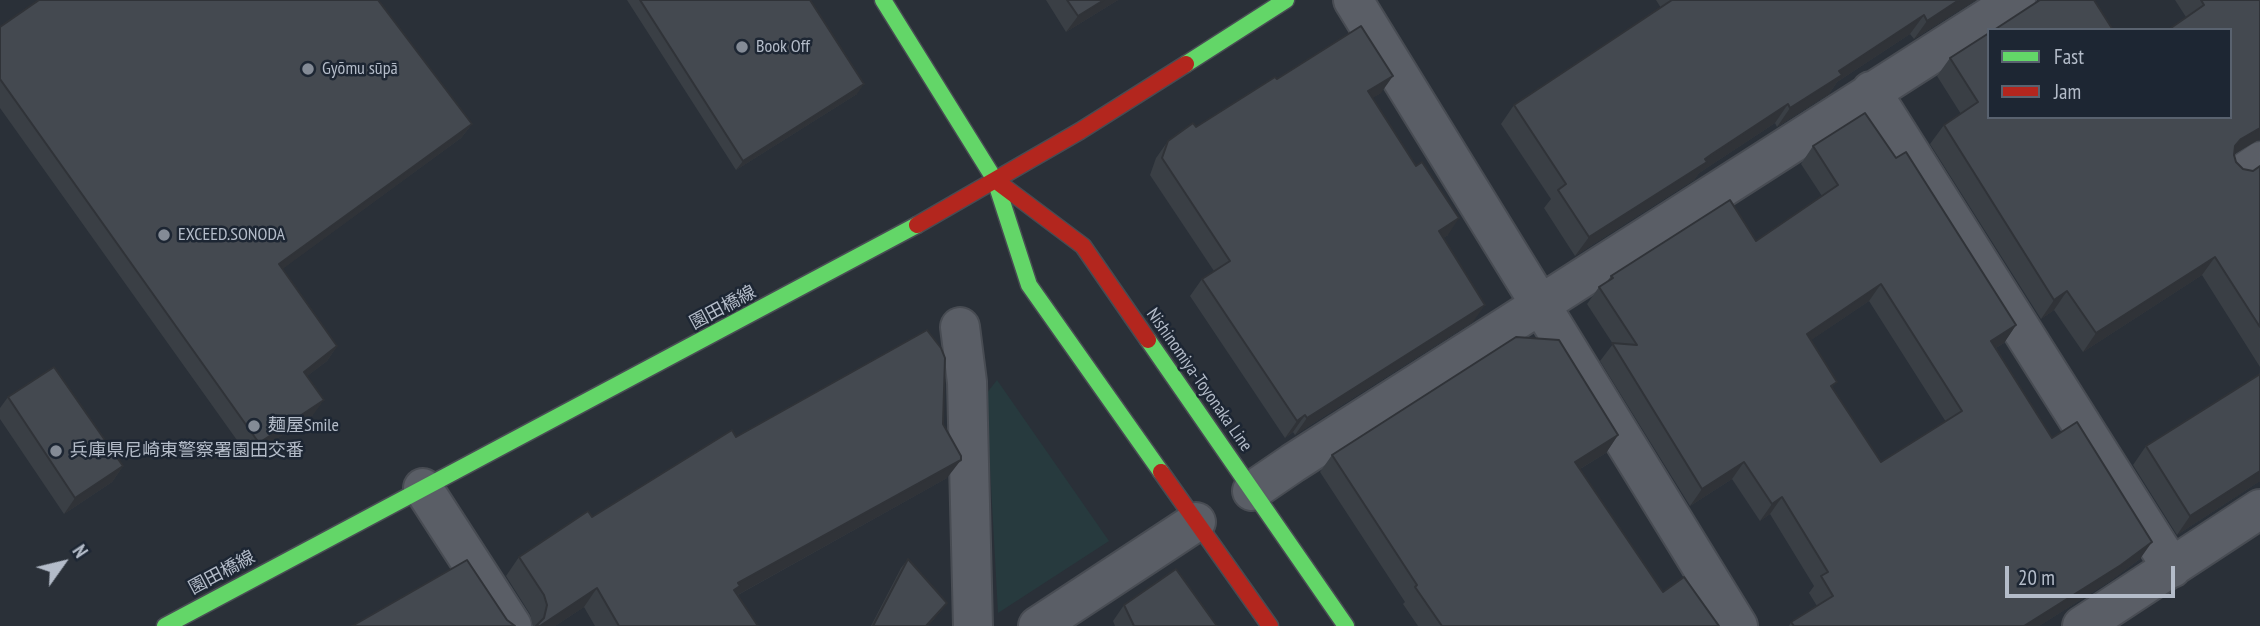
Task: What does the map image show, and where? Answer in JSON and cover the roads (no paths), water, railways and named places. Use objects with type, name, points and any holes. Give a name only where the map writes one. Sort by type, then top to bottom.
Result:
[{"type":"main road","name":"Nishinomiya-Toyonaka Line","points":[[883,0],[995,180],[1029,285],[1270,626]]},
{"type":"main road","name":"園田橋線","points":[[173,624],[423,488],[888,242],[1080,131],[1286,0]]},
{"type":"main road","name":"Nishinomiya-Toyonaka Line","points":[[995,180],[1083,246],[1346,626]]},
{"type":"street","points":[[1353,0],[1738,626]]},
{"type":"street","points":[[1252,491],[2016,0]]},
{"type":"street","points":[[1871,91],[2172,568]]},
{"type":"street","points":[[960,327],[967,382],[973,626]]},
{"type":"street","points":[[423,488],[512,626]]},
{"type":"street","points":[[2082,626],[2260,509]]},
{"type":"street","points":[[1042,625],[1196,522]]},
{"type":"place","name":"Book Off","points":[[742,47]]},
{"type":"place","name":"Gyōmu sūpā","points":[[308,69]]},
{"type":"place","name":"EXCEED.SONODA","points":[[164,235]]},
{"type":"place","name":"麺屋Smile","points":[[254,426]]},
{"type":"place","name":"兵庫県尼崎東警察署園田交番","points":[[56,451]]}]
